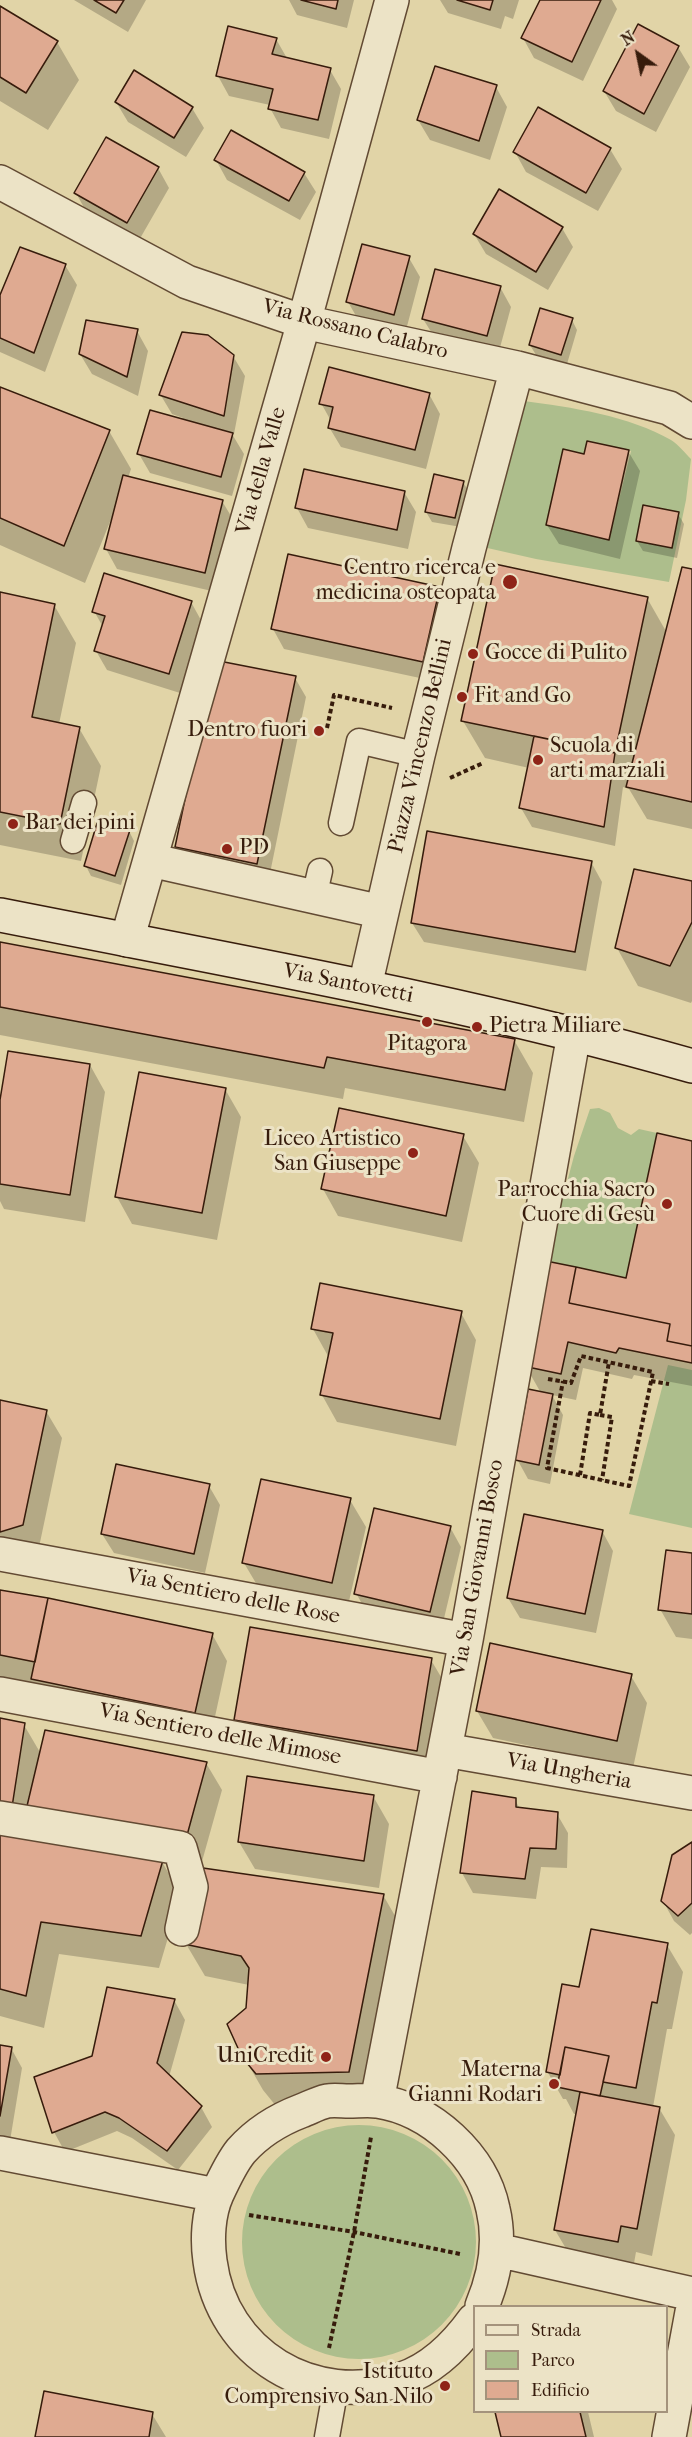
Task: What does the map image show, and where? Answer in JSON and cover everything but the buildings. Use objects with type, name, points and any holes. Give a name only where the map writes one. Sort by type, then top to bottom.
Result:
[{"type":"street","name":"Via della Valle","points":[[127,940],[304,322],[392,0]]},
{"type":"street","name":"Via Rossano Calabro","points":[[0,182],[187,282],[304,322],[517,368],[669,408],[692,422]]},
{"type":"street","name":"Piazza Vincenzo Bellini","points":[[365,986],[418,755],[469,548],[517,368]]},
{"type":"street","points":[[150,861],[317,884],[382,912]]},
{"type":"street","name":"Via Santovetti","points":[[0,915],[365,986],[574,1034],[692,1066]]},
{"type":"street","name":"Via San Giovanni Bosco","points":[[377,2101],[466,1640],[574,1034]]},
{"type":"street","name":"Via Sentiero delle Rose","points":[[0,1554],[466,1640]]},
{"type":"street","name":"Via Sentiero delle Mimose","points":[[0,1694],[443,1764]]},
{"type":"street","name":"Via Ungheria","points":[[443,1764],[692,1793]]},
{"type":"street","points":[[0,1818],[180,1848],[191,1887],[182,1929]]},
{"type":"street","points":[[473,2321],[459,2342],[432,2363],[403,2379],[370,2387],[329,2386],[275,2366],[247,2343],[226,2314],[212,2280],[208,2244],[214,2202],[241,2151],[280,2119],[327,2101],[377,2101],[417,2114],[451,2137],[477,2170],[493,2208],[496,2255],[492,2283],[483,2305]]},
{"type":"street","points":[[0,2153],[214,2202]]},
{"type":"street","points":[[496,2255],[692,2294]]},
{"type":"street","points":[[669,2437],[692,2312]]},
{"type":"lane","points":[[341,823],[359,741],[418,755]]},
{"type":"lane","points":[[73,841],[84,802]]},
{"type":"lane","points":[[327,2437],[329,2386]]},
{"type":"path","points":[[459,774],[483,763]]},
{"type":"path","points":[[512,1372],[563,1381],[572,1383],[581,1356],[653,1372],[629,1486],[547,1468],[563,1381]]},
{"type":"path","points":[[600,1415],[609,1362]]},
{"type":"path","points":[[651,1381],[669,1384]]},
{"type":"path","points":[[580,1475],[590,1413],[612,1417],[602,1480]]},
{"type":"path","points":[[329,2386],[377,2101]]},
{"type":"path","points":[[214,2202],[354,2232],[496,2255]]},
{"type":"green space","points":[[524,401],[580,410],[637,425],[671,440],[691,459],[686,500],[669,582],[536,559],[483,547]],"holes":[[[587,441],[631,451],[609,540],[546,525],[563,449],[584,454]]]},
{"type":"green space","points":[[599,1108],[610,1113],[618,1128],[631,1135],[639,1129],[657,1133],[626,1278],[546,1261],[574,1156],[590,1109]]},
{"type":"green space","points":[[668,1365],[692,1370],[692,1528],[629,1514]]},
{"type":"green space","points":[[359,2125],[404,2134],[424,2145],[442,2159],[456,2177],[467,2197],[476,2242],[467,2287],[456,2307],[442,2325],[424,2339],[404,2350],[359,2359],[314,2350],[294,2339],[276,2325],[262,2307],[251,2287],[242,2242],[251,2197],[262,2177],[276,2159],[294,2145],[314,2134]]},
{"type":"place","name":"Centro ricerca e medicina osteopata","points":[[510,582]]},
{"type":"place","name":"Gocce di Pulito","points":[[473,654]]},
{"type":"place","name":"Fit and Go","points":[[462,697]]},
{"type":"place","name":"Dentro fuori","points":[[319,731]]},
{"type":"place","name":"Scuola di arti marziali","points":[[538,760]]},
{"type":"place","name":"Bar dei pini","points":[[13,824]]},
{"type":"place","name":"PD","points":[[227,849]]},
{"type":"place","name":"Pitagora","points":[[427,1022]]},
{"type":"place","name":"Pietra Miliare","points":[[477,1027]]},
{"type":"place","name":"Liceo Artistico San Giuseppe","points":[[413,1153]]},
{"type":"place","name":"Parrocchia Sacro Cuore di Gesù","points":[[667,1204]]},
{"type":"place","name":"UniCredit","points":[[326,2057]]},
{"type":"place","name":"Materna Gianni Rodari","points":[[554,2084]]},
{"type":"place","name":"Istituto Comprensivo San Nilo","points":[[445,2386]]}]
